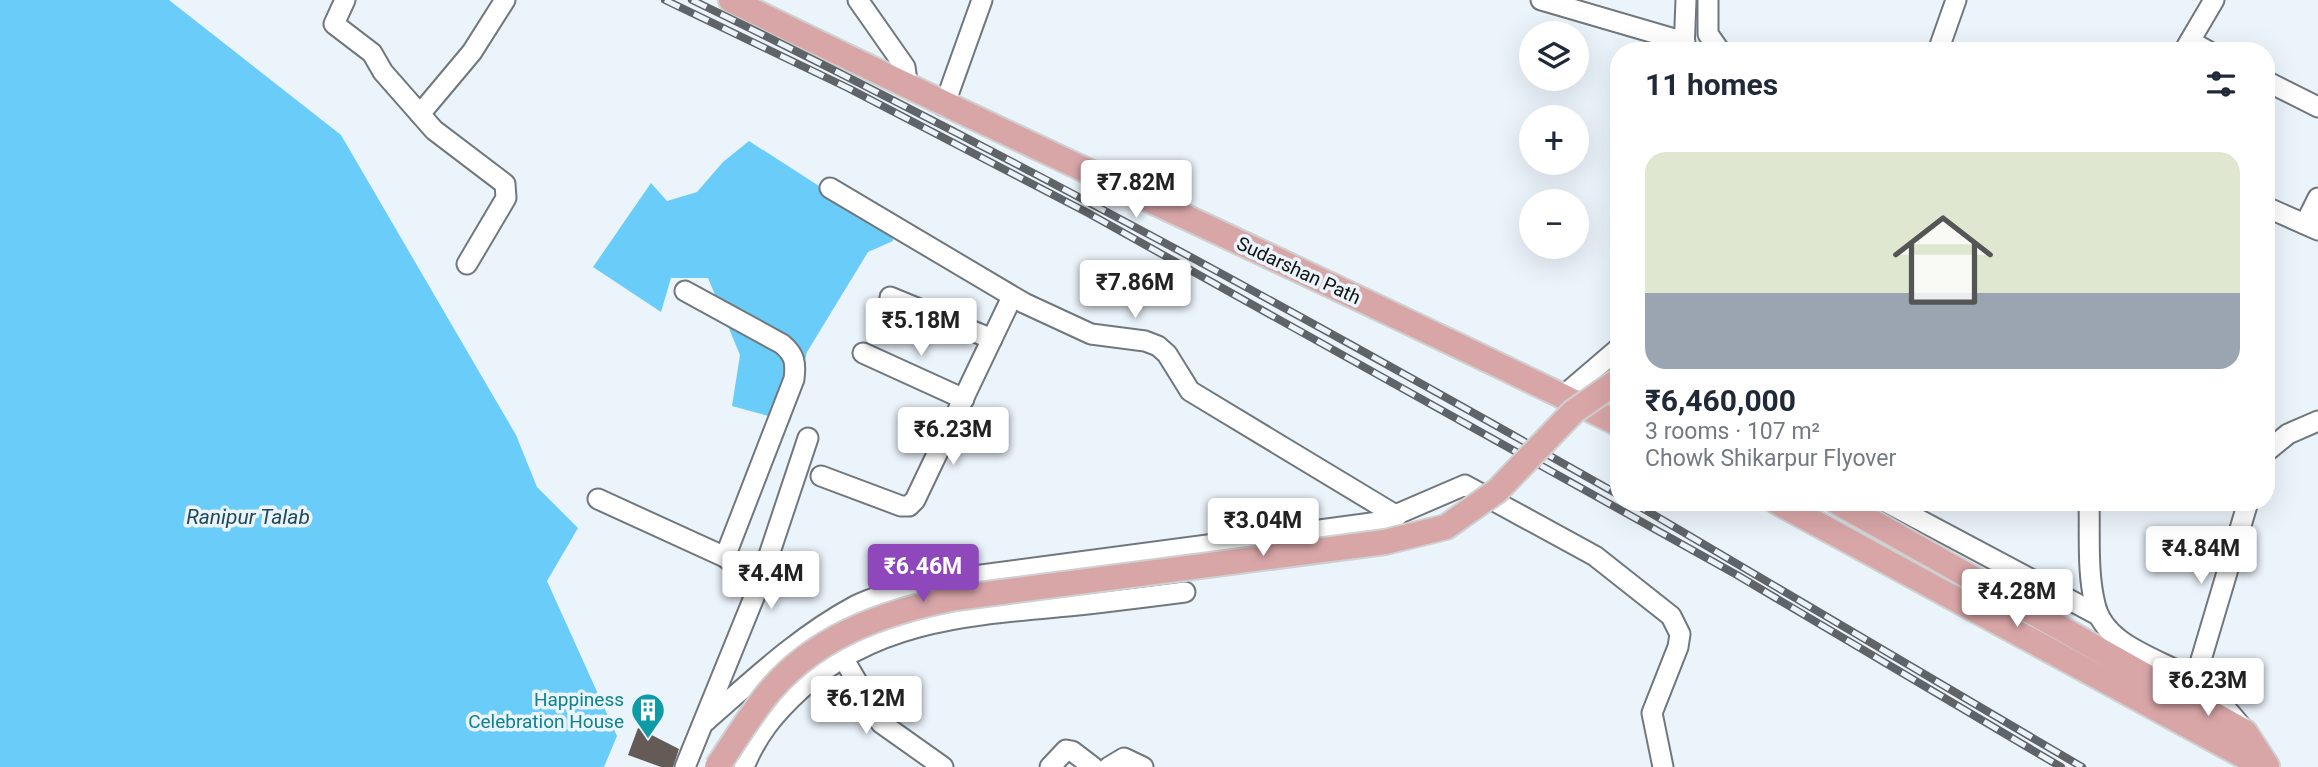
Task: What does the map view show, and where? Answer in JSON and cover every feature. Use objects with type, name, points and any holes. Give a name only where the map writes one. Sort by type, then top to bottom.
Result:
[{"type":"main road","name":"Sudarshan Path","points":[[731,0],[944,106],[1294,267],[1610,420]]},
{"type":"main road","points":[[717,767],[763,699],[784,676],[822,647],[867,621],[905,608],[956,598],[1385,542],[1446,527],[1497,491],[1573,412],[1610,386]]},
{"type":"main road","points":[[1794,511],[2266,767]]},
{"type":"main road","points":[[1853,511],[2245,732],[2266,767]]},
{"type":"street","points":[[345,0],[334,24],[372,53],[383,72],[434,130],[505,184],[508,190],[467,264]]},
{"type":"street","points":[[420,114],[472,52],[505,0]]},
{"type":"street","points":[[858,0],[905,66],[908,88]]},
{"type":"street","points":[[944,106],[982,0]]},
{"type":"street","points":[[1541,0],[1670,42]]},
{"type":"street","points":[[1686,0],[1688,42]]},
{"type":"street","points":[[1689,42],[1697,0]]},
{"type":"street","points":[[1708,0],[1708,34],[1714,42]]},
{"type":"street","points":[[1941,42],[1956,0]]},
{"type":"street","points":[[2189,42],[2214,0]]},
{"type":"street","points":[[2275,86],[2318,107]]},
{"type":"street","points":[[830,188],[1012,297],[1091,334],[1144,341],[1158,346],[1167,354],[1190,391],[1397,516]]},
{"type":"street","points":[[2275,211],[2311,227],[2318,198]]},
{"type":"street","points":[[685,291],[782,344],[793,353],[796,366],[779,418],[725,557]]},
{"type":"street","points":[[890,297],[992,339]]},
{"type":"street","points":[[821,476],[901,506],[909,506],[915,500],[1012,297]]},
{"type":"street","points":[[863,353],[964,399]]},
{"type":"street","points":[[1563,396],[1610,356]]},
{"type":"street","points":[[2275,445],[2288,434],[2318,421]]},
{"type":"street","points":[[685,767],[706,721],[759,585],[808,438]]},
{"type":"street","points":[[706,721],[784,653],[822,625],[857,605],[920,583],[1366,524],[1397,516],[1458,486],[1472,486],[1595,556],[1671,616],[1680,634],[1678,647],[1652,713],[1663,767]]},
{"type":"street","points":[[598,499],[725,557],[759,585]]},
{"type":"street","points":[[1903,511],[2098,615],[2115,637],[2194,680],[2219,699],[2245,732]]},
{"type":"street","points":[[2089,511],[2091,578],[2098,615]]},
{"type":"street","points":[[2194,680],[2245,511]]},
{"type":"street","points":[[744,767],[755,740],[766,724],[817,674],[842,656],[881,637],[971,614],[1185,592]]},
{"type":"street","points":[[842,656],[881,723],[943,767]]},
{"type":"street","points":[[1050,767],[1066,750],[1072,751],[1093,767]]},
{"type":"street","points":[[1109,767],[1124,758],[1143,767]]},
{"type":"water","name":"Ranipur Talab","points":[[0,0],[169,0],[341,135],[516,435],[537,487],[578,528],[547,581],[617,736],[604,767],[0,767]]},
{"type":"water","points":[[749,141],[892,233],[893,241],[868,252],[807,352],[790,422],[732,406],[740,355],[708,278],[671,278],[661,312],[593,267],[651,183],[667,201],[697,192],[723,162]]},
{"type":"building","name":"Happiness Celebration House","points":[[638,728],[679,749],[673,767],[661,767],[628,755]]},
{"type":"railway","points":[[665,0],[848,88],[1088,213],[1610,504]]},
{"type":"railway","points":[[692,0],[1043,178],[1390,366],[1610,490]]},
{"type":"railway","points":[[1622,511],[1737,575],[2061,767]]},
{"type":"railway","points":[[1647,511],[2082,767]]},
{"type":"place","name":"Happiness Celebration House","points":[[648,740]]}]
